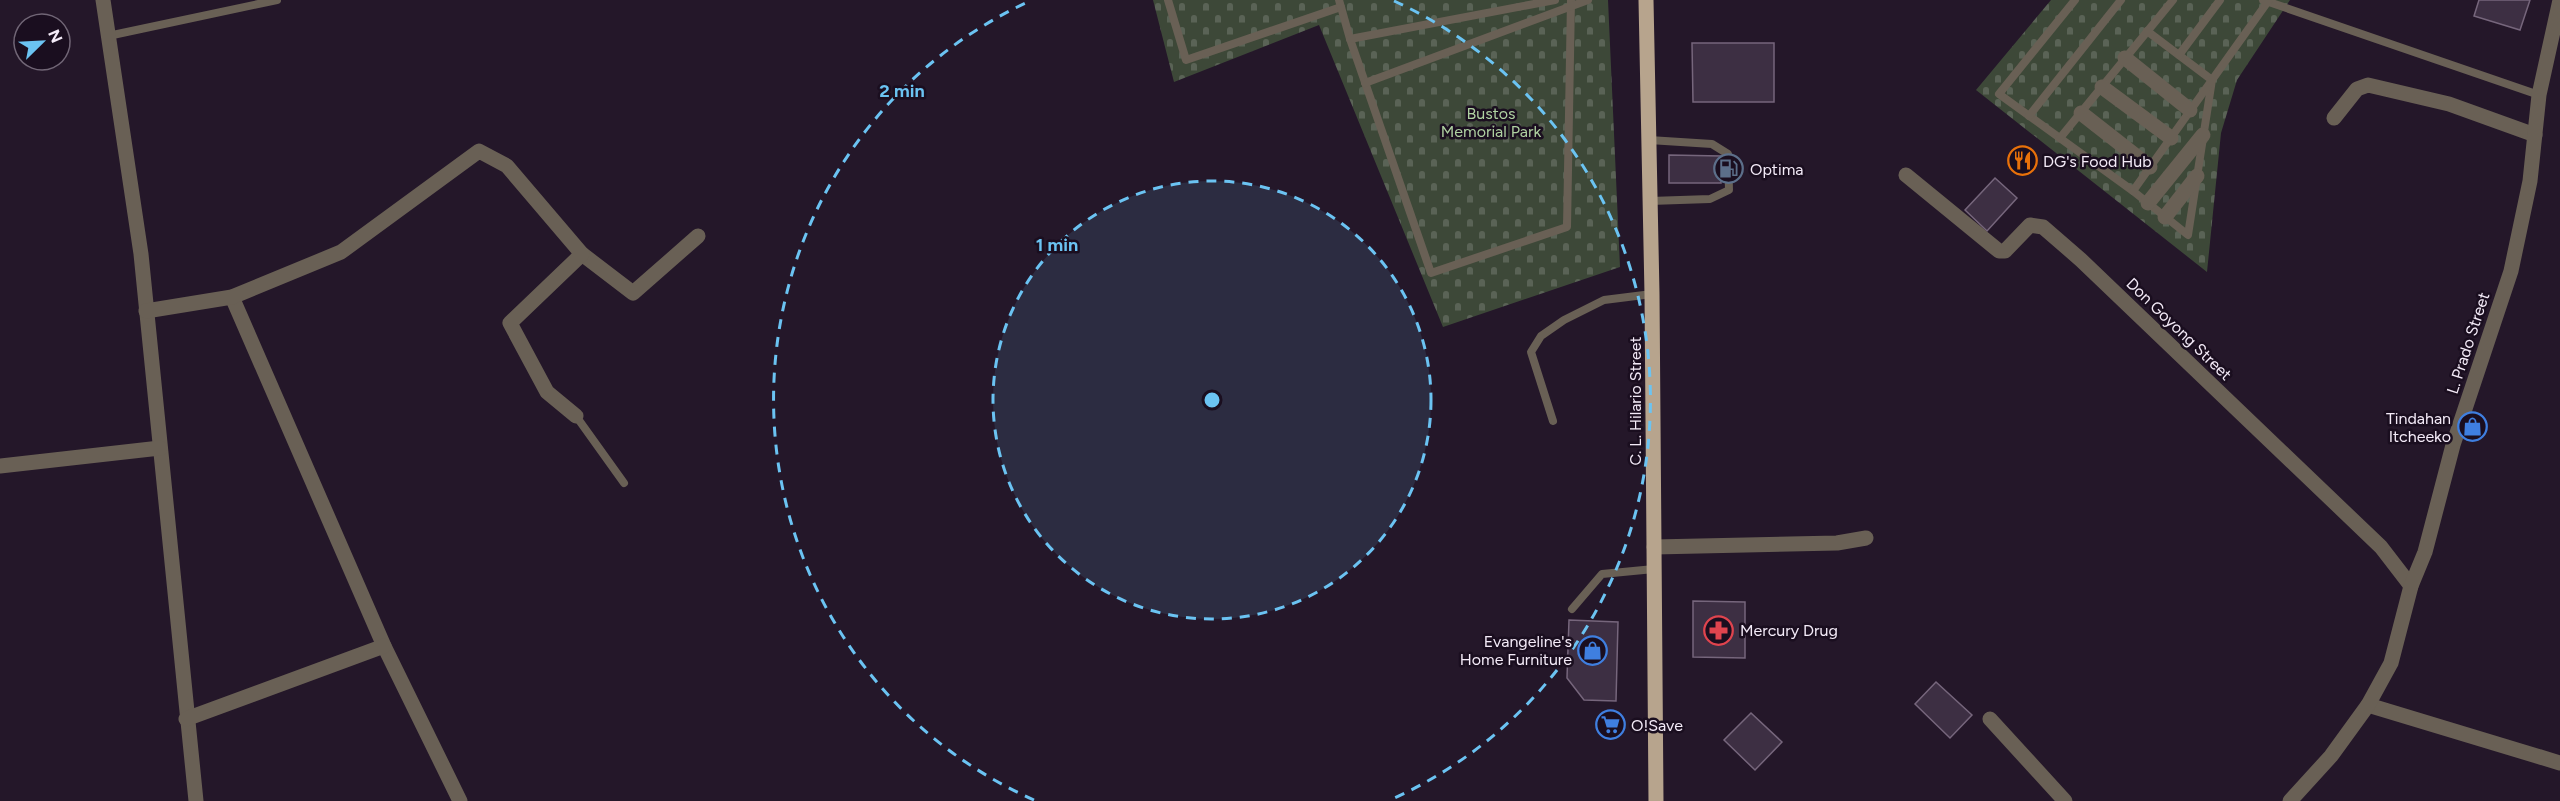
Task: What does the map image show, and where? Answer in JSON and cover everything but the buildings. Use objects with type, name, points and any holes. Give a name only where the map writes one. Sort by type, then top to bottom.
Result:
[{"type":"main road","name":"C. L. Hilario Street","points":[[1646,0],[1652,294],[1656,801]]},
{"type":"street","points":[[103,0],[141,254],[196,801]]},
{"type":"street","name":"L. Prado Street","points":[[2290,801],[2331,756],[2368,705],[2391,663],[2410,586],[2424,552],[2453,445],[2511,271],[2530,182],[2539,95],[2560,0]]},
{"type":"street","points":[[2125,58],[2190,110]]},
{"type":"street","points":[[2334,118],[2357,89],[2368,85],[2449,104],[2535,135]]},
{"type":"street","points":[[2102,87],[2171,138]]},
{"type":"street","points":[[2081,114],[2150,167]]},
{"type":"street","points":[[2148,203],[2203,135]]},
{"type":"street","points":[[146,311],[232,297],[341,252],[479,151],[507,166],[582,254],[633,293],[698,236]]},
{"type":"street","name":"Don Goyong Street","points":[[1906,175],[1999,251],[2005,251],[2030,225],[2043,227],[2081,260],[2381,547],[2410,586]]},
{"type":"street","points":[[2165,217],[2197,176]]},
{"type":"street","points":[[576,416],[547,393],[510,323],[582,254]]},
{"type":"street","points":[[232,297],[384,646],[460,801]]},
{"type":"street","points":[[0,466],[160,448]]},
{"type":"street","points":[[1654,548],[1837,543],[1866,538]]},
{"type":"street","points":[[186,719],[384,646]]},
{"type":"street","points":[[2368,705],[2560,764]]},
{"type":"street","points":[[1990,719],[2065,801]]},
{"type":"lane","points":[[108,36],[277,0]]},
{"type":"lane","points":[[1168,0],[1186,60],[1340,4],[1431,273],[1567,227],[1571,4]]},
{"type":"lane","points":[[1350,39],[1554,0]]},
{"type":"lane","points":[[1365,83],[1571,4],[1588,0]]},
{"type":"lane","points":[[2075,0],[1999,94],[2133,191],[2188,235],[2212,80]]},
{"type":"lane","points":[[2029,116],[2121,0]]},
{"type":"lane","points":[[2060,138],[2173,0]]},
{"type":"lane","points":[[2179,55],[2220,0]]},
{"type":"lane","points":[[2133,191],[2267,1],[2539,95]]},
{"type":"lane","points":[[2147,31],[2212,80]]},
{"type":"lane","points":[[1649,140],[1713,144],[1728,154],[1729,190],[1710,199],[1650,201]]},
{"type":"lane","points":[[1553,421],[1531,352],[1541,336],[1564,320],[1604,300],[1652,294]]},
{"type":"lane","points":[[576,416],[624,483]]},
{"type":"lane","points":[[1572,609],[1602,574],[1654,569]]},
{"type":"green space","name":"Bustos Memorial Park","points":[[1153,0],[1608,0],[1620,267],[1443,327],[1319,25],[1174,82]]},
{"type":"green space","points":[[2051,0],[2290,0],[2237,80],[2221,133],[2207,272],[1976,90]]},
{"type":"place","name":"DG's Food Hub","points":[[2022,161]]},
{"type":"place","name":"Optima","points":[[1729,169]]},
{"type":"place","name":"Tindahan Itcheeko","points":[[2472,427]]},
{"type":"place","name":"Mercury Drug","points":[[1719,630]]},
{"type":"place","name":"Evangeline's Home Furniture","points":[[1593,650]]},
{"type":"place","name":"O!Save","points":[[1610,725]]}]
